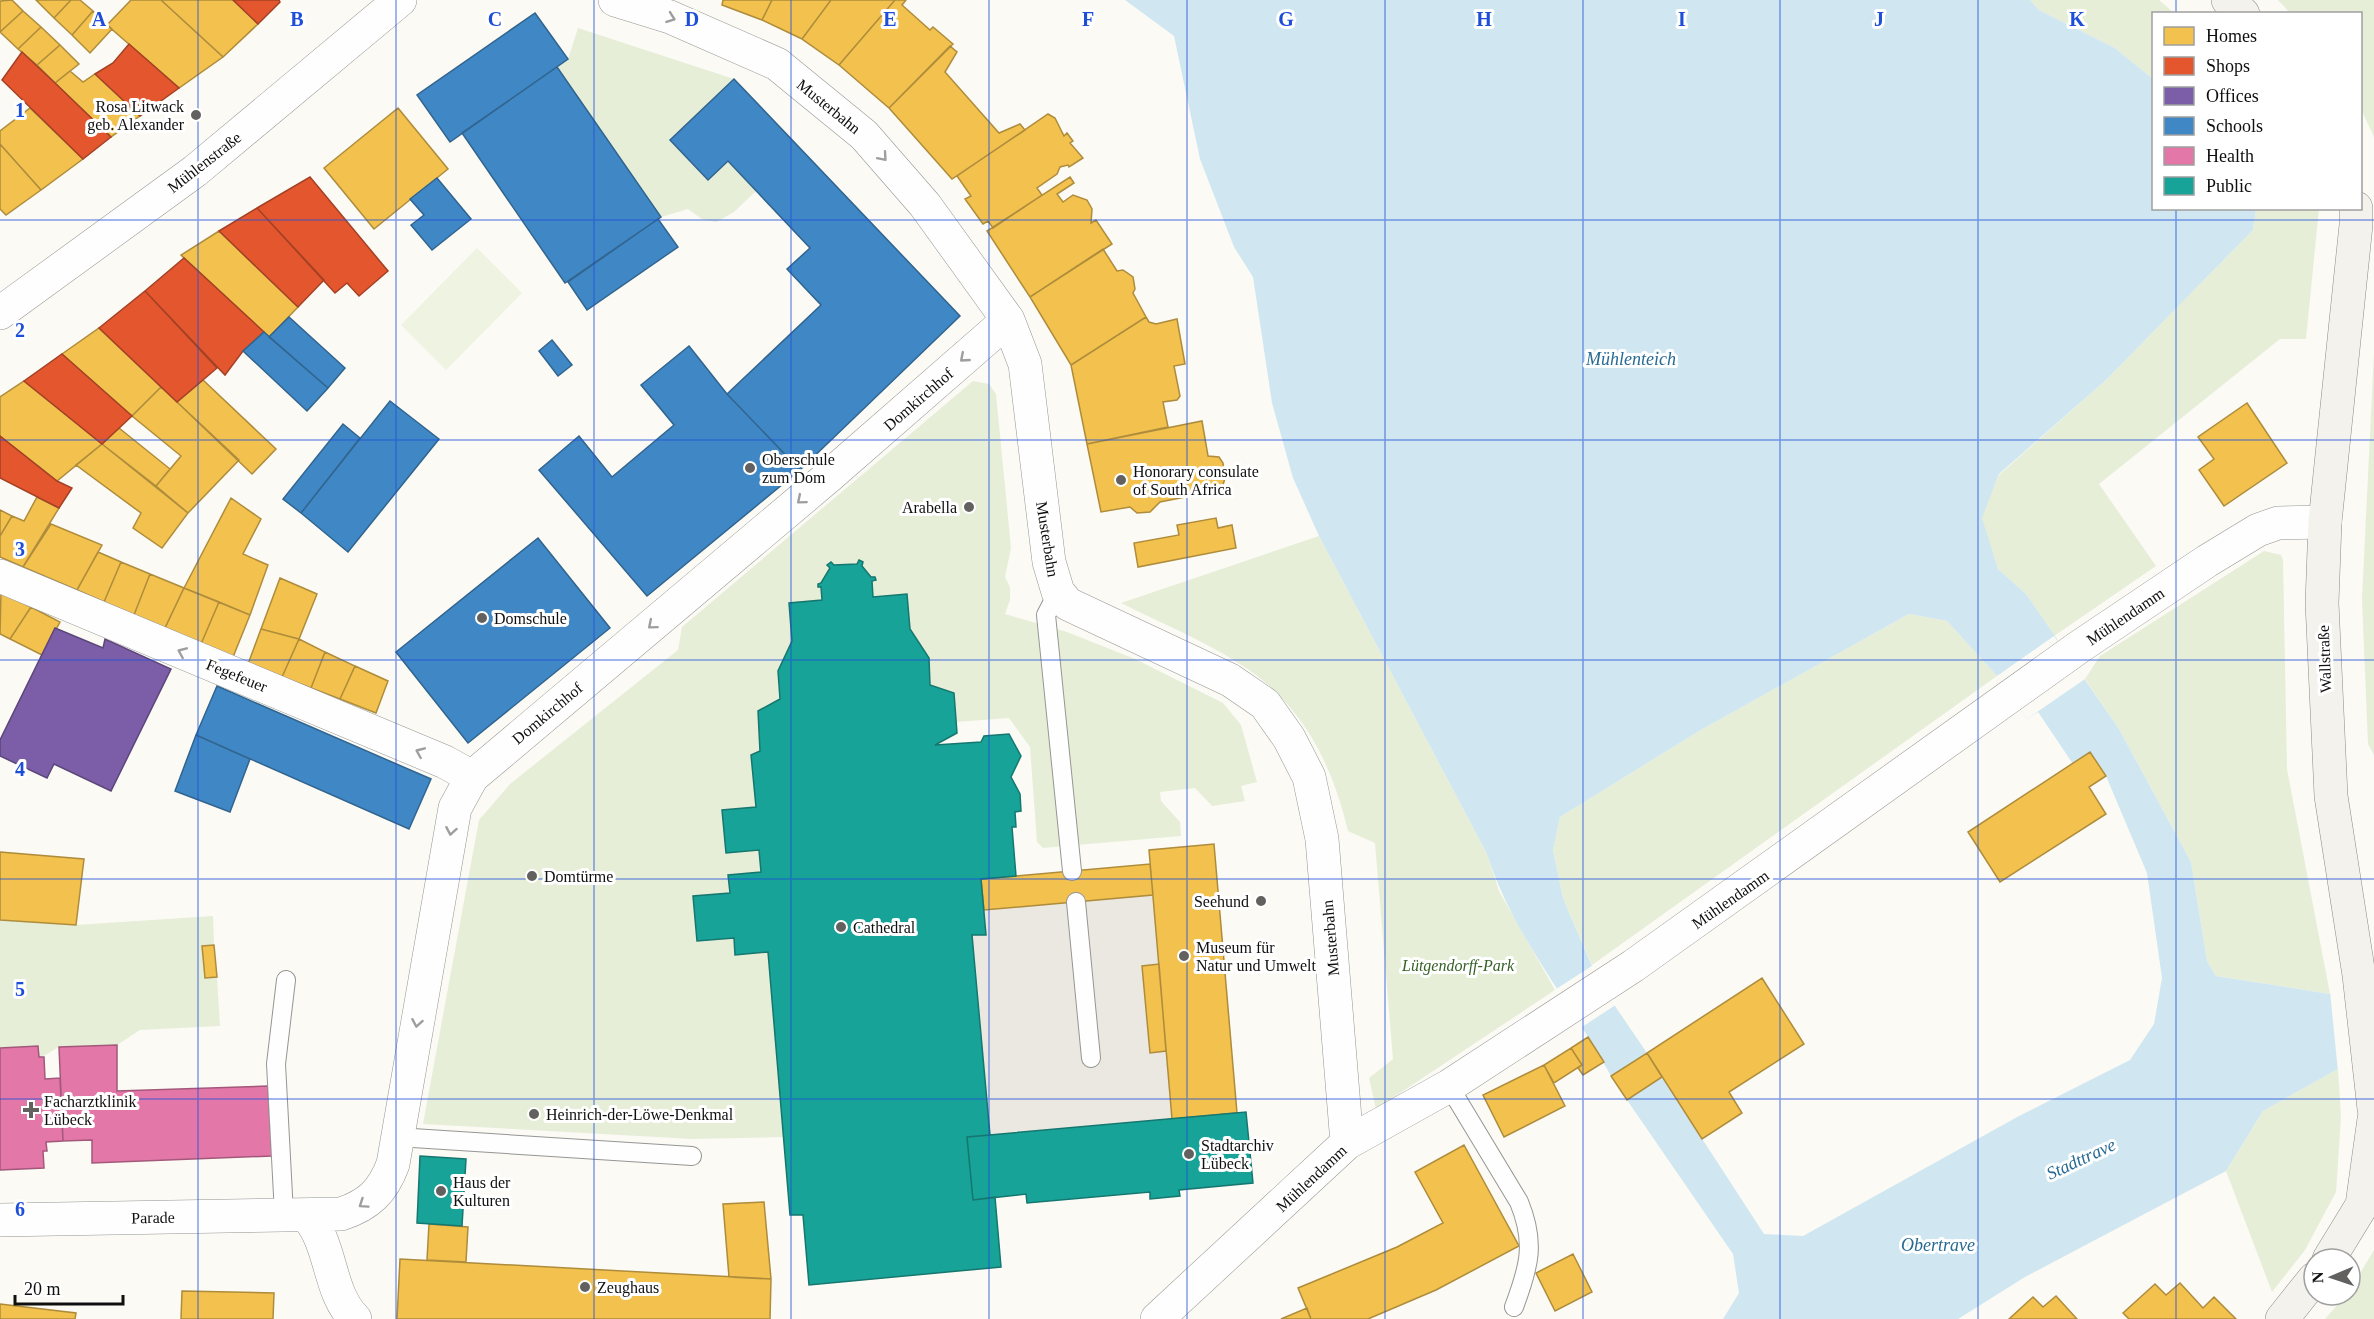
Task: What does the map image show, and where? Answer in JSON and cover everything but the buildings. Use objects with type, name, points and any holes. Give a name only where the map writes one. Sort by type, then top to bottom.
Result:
[{"type":"main road","points":[[2228,0],[2241,12]]},
{"type":"main road","name":"Wallstraße","points":[[2356,210],[2325,522],[2322,603],[2331,796],[2359,975],[2374,1109]]},
{"type":"main road","points":[[2336,1247],[2362,1205],[2374,1119]]},
{"type":"main road","points":[[2282,1319],[2302,1295]]},
{"type":"street","name":"Mühlenstraße","points":[[0,313],[195,171],[400,0]]},
{"type":"street","name":"Musterbahn","points":[[615,0],[670,17],[777,64],[864,135],[924,205],[1008,320],[1025,364],[1049,562],[1058,592],[1068,604],[1230,680],[1265,704],[1289,738],[1310,777],[1322,839],[1347,1143]]},
{"type":"street","name":"Domkirchhof","points":[[295,1215],[341,1214],[356,1209],[374,1196],[386,1183],[393,1164],[454,808],[472,777],[828,477],[1008,320]]},
{"type":"street","name":"Mühlendamm","points":[[1157,1319],[1347,1143],[1449,1086],[1609,982],[2068,655],[2207,561],[2258,530],[2278,523],[2325,522]]},
{"type":"street","name":"Fegefeuer","points":[[0,576],[444,762],[472,777]]},
{"type":"street","name":"Parade","points":[[0,1220],[295,1215]]},
{"type":"street","points":[[295,1215],[323,1240],[335,1281],[350,1317]]},
{"type":"lane","points":[[1058,592],[1046,615],[1072,871]]},
{"type":"lane","points":[[1076,902],[1091,1058]]},
{"type":"lane","points":[[286,980],[276,1064],[295,1215]]},
{"type":"lane","points":[[1449,1086],[1519,1202],[1526,1221],[1530,1242],[1528,1270],[1514,1307]]},
{"type":"lane","points":[[397,1137],[692,1156]]},
{"type":"green space","points":[[2030,0],[2159,0],[2173,12],[2152,12],[2152,78],[2115,48],[2039,10]]},
{"type":"green space","points":[[2278,0],[2374,0],[2374,137],[2362,111],[2362,12],[2289,12]]},
{"type":"green space","points":[[578,28],[734,79],[670,141],[708,180],[728,161],[756,191],[734,212],[716,222],[702,219],[688,209],[661,217],[557,67],[568,59]]},
{"type":"green space","points":[[2256,210],[2319,210],[2306,339],[2280,339],[2099,484],[2156,566],[2054,636],[2026,594],[1998,569],[1981,518],[1999,475],[2106,380],[2253,230]]},
{"type":"green space","points":[[477,248],[522,293],[446,370],[401,325]]},
{"type":"green space","points":[[2374,352],[2374,755],[2368,744],[2362,599]]},
{"type":"green space","points":[[973,381],[989,384],[996,394],[1011,548],[1005,577],[1010,587],[1010,600],[1005,614],[1067,632],[1135,659],[1223,703],[1241,725],[1257,782],[1241,786],[1245,801],[1212,806],[1195,788],[1160,792],[1161,801],[1180,822],[1181,836],[1043,848],[1037,842],[1030,747],[1009,718],[956,722],[954,693],[930,685],[929,658],[910,629],[907,594],[873,597],[872,581],[875,577],[871,577],[862,566],[863,562],[859,560],[857,564],[834,565],[831,562],[828,565],[830,568],[818,584],[818,587],[821,587],[822,600],[789,603],[792,641],[778,671],[780,699],[758,712],[760,751],[751,755],[756,807],[723,810],[726,853],[759,850],[761,872],[730,893],[693,896],[697,941],[734,938],[736,955],[768,952],[784,1137],[692,1139],[423,1124],[479,820],[510,784],[678,650],[682,627]]},
{"type":"green space","name":"Lütgendorff-Park","points":[[1319,536],[1487,854],[1499,891],[1555,990],[1376,1109],[1369,1078],[1393,1059],[1375,843],[1348,831],[1324,760],[1312,738],[1282,699],[1264,682],[1230,657],[1121,603]]},
{"type":"green space","points":[[2264,551],[2281,555],[2283,560],[2287,769],[2330,994],[2216,976],[2207,961],[2191,862],[2119,729],[2085,679],[2100,656]]},
{"type":"green space","points":[[1909,614],[1947,621],[1997,676],[1592,965],[1563,898],[1553,850],[1560,817],[1699,731]]},
{"type":"green space","points":[[213,916],[214,945],[202,947],[205,978],[217,977],[220,1026],[140,1030],[117,1045],[59,1047],[40,1058],[0,1059],[0,920],[76,925]]},
{"type":"green space","points":[[2338,1069],[2341,1117],[2336,1192],[2307,1247],[2302,1247],[2302,1254],[2272,1292],[2226,1171],[2263,1111]]},
{"type":"green space","points":[[2374,1250],[2374,1319],[2325,1319],[2336,1307],[2362,1307],[2362,1270]]},
{"type":"shaded area","points":[[1153,895],[1159,964],[1142,966],[1150,1052],[1166,1051],[1172,1119],[990,1135],[972,935],[986,934],[984,910]]},
{"type":"water","name":"Mühlenteich","points":[[1125,0],[2030,0],[2039,10],[2115,48],[2152,78],[2152,210],[2256,210],[2253,230],[2106,380],[1999,474],[1982,518],[1998,569],[2026,594],[2119,729],[2191,862],[2207,961],[2216,976],[2330,994],[2374,975],[2374,1059],[2338,1069],[2263,1111],[2226,1171],[2025,1277],[1958,1319],[1723,1319],[1739,1293],[1733,1254],[1627,1100],[1662,1077],[1764,1234],[1803,1236],[2019,1116],[2130,1060],[2154,1024],[2162,978],[2147,873],[2106,776],[2090,753],[2073,764],[2038,712],[2027,719],[1997,676],[1947,621],[1909,614],[1699,731],[1560,817],[1553,850],[1563,898],[1592,966],[1615,1006],[1647,1053],[1611,1076],[1543,968],[1512,913],[1487,854],[1319,536],[1293,478],[1272,403],[1253,277],[1234,247],[1200,159],[1174,36]]},
{"type":"pier","points":[[2054,636],[2085,679],[2027,719],[1997,676]]},
{"type":"pier","points":[[1595,964],[1617,1004],[1579,1029],[1553,991]]},
{"type":"pier","points":[[2374,972],[2374,1062],[2338,1072],[2330,991]]},
{"type":"place","name":"Rosa Litwack geb. Alexander","points":[[196,115]]},
{"type":"place","name":"Oberschule zum Dom","points":[[750,468]]},
{"type":"place","name":"Honorary consulate of South Africa","points":[[1121,480]]},
{"type":"place","name":"Arabella","points":[[969,507]]},
{"type":"place","name":"Domschule","points":[[482,618]]},
{"type":"place","name":"Domtürme","points":[[532,876]]},
{"type":"place","name":"Seehund","points":[[1261,901]]},
{"type":"place","name":"Cathedral","points":[[841,927]]},
{"type":"place","name":"Museum für Natur und Umwelt","points":[[1184,956]]},
{"type":"place","name":"Facharztklinik Lübeck","points":[[31,1110]]},
{"type":"place","name":"Heinrich-der-Löwe-Denkmal","points":[[534,1114]]},
{"type":"place","name":"Stadtarchiv Lübeck","points":[[1189,1154]]},
{"type":"place","name":"Haus der Kulturen","points":[[441,1191]]},
{"type":"place","name":"Zeughaus","points":[[585,1287]]},
{"type":"water label","name":"Stadttrave","points":[[2081,1159]]},
{"type":"water label","name":"Obertrave","points":[[1938,1245]]}]
